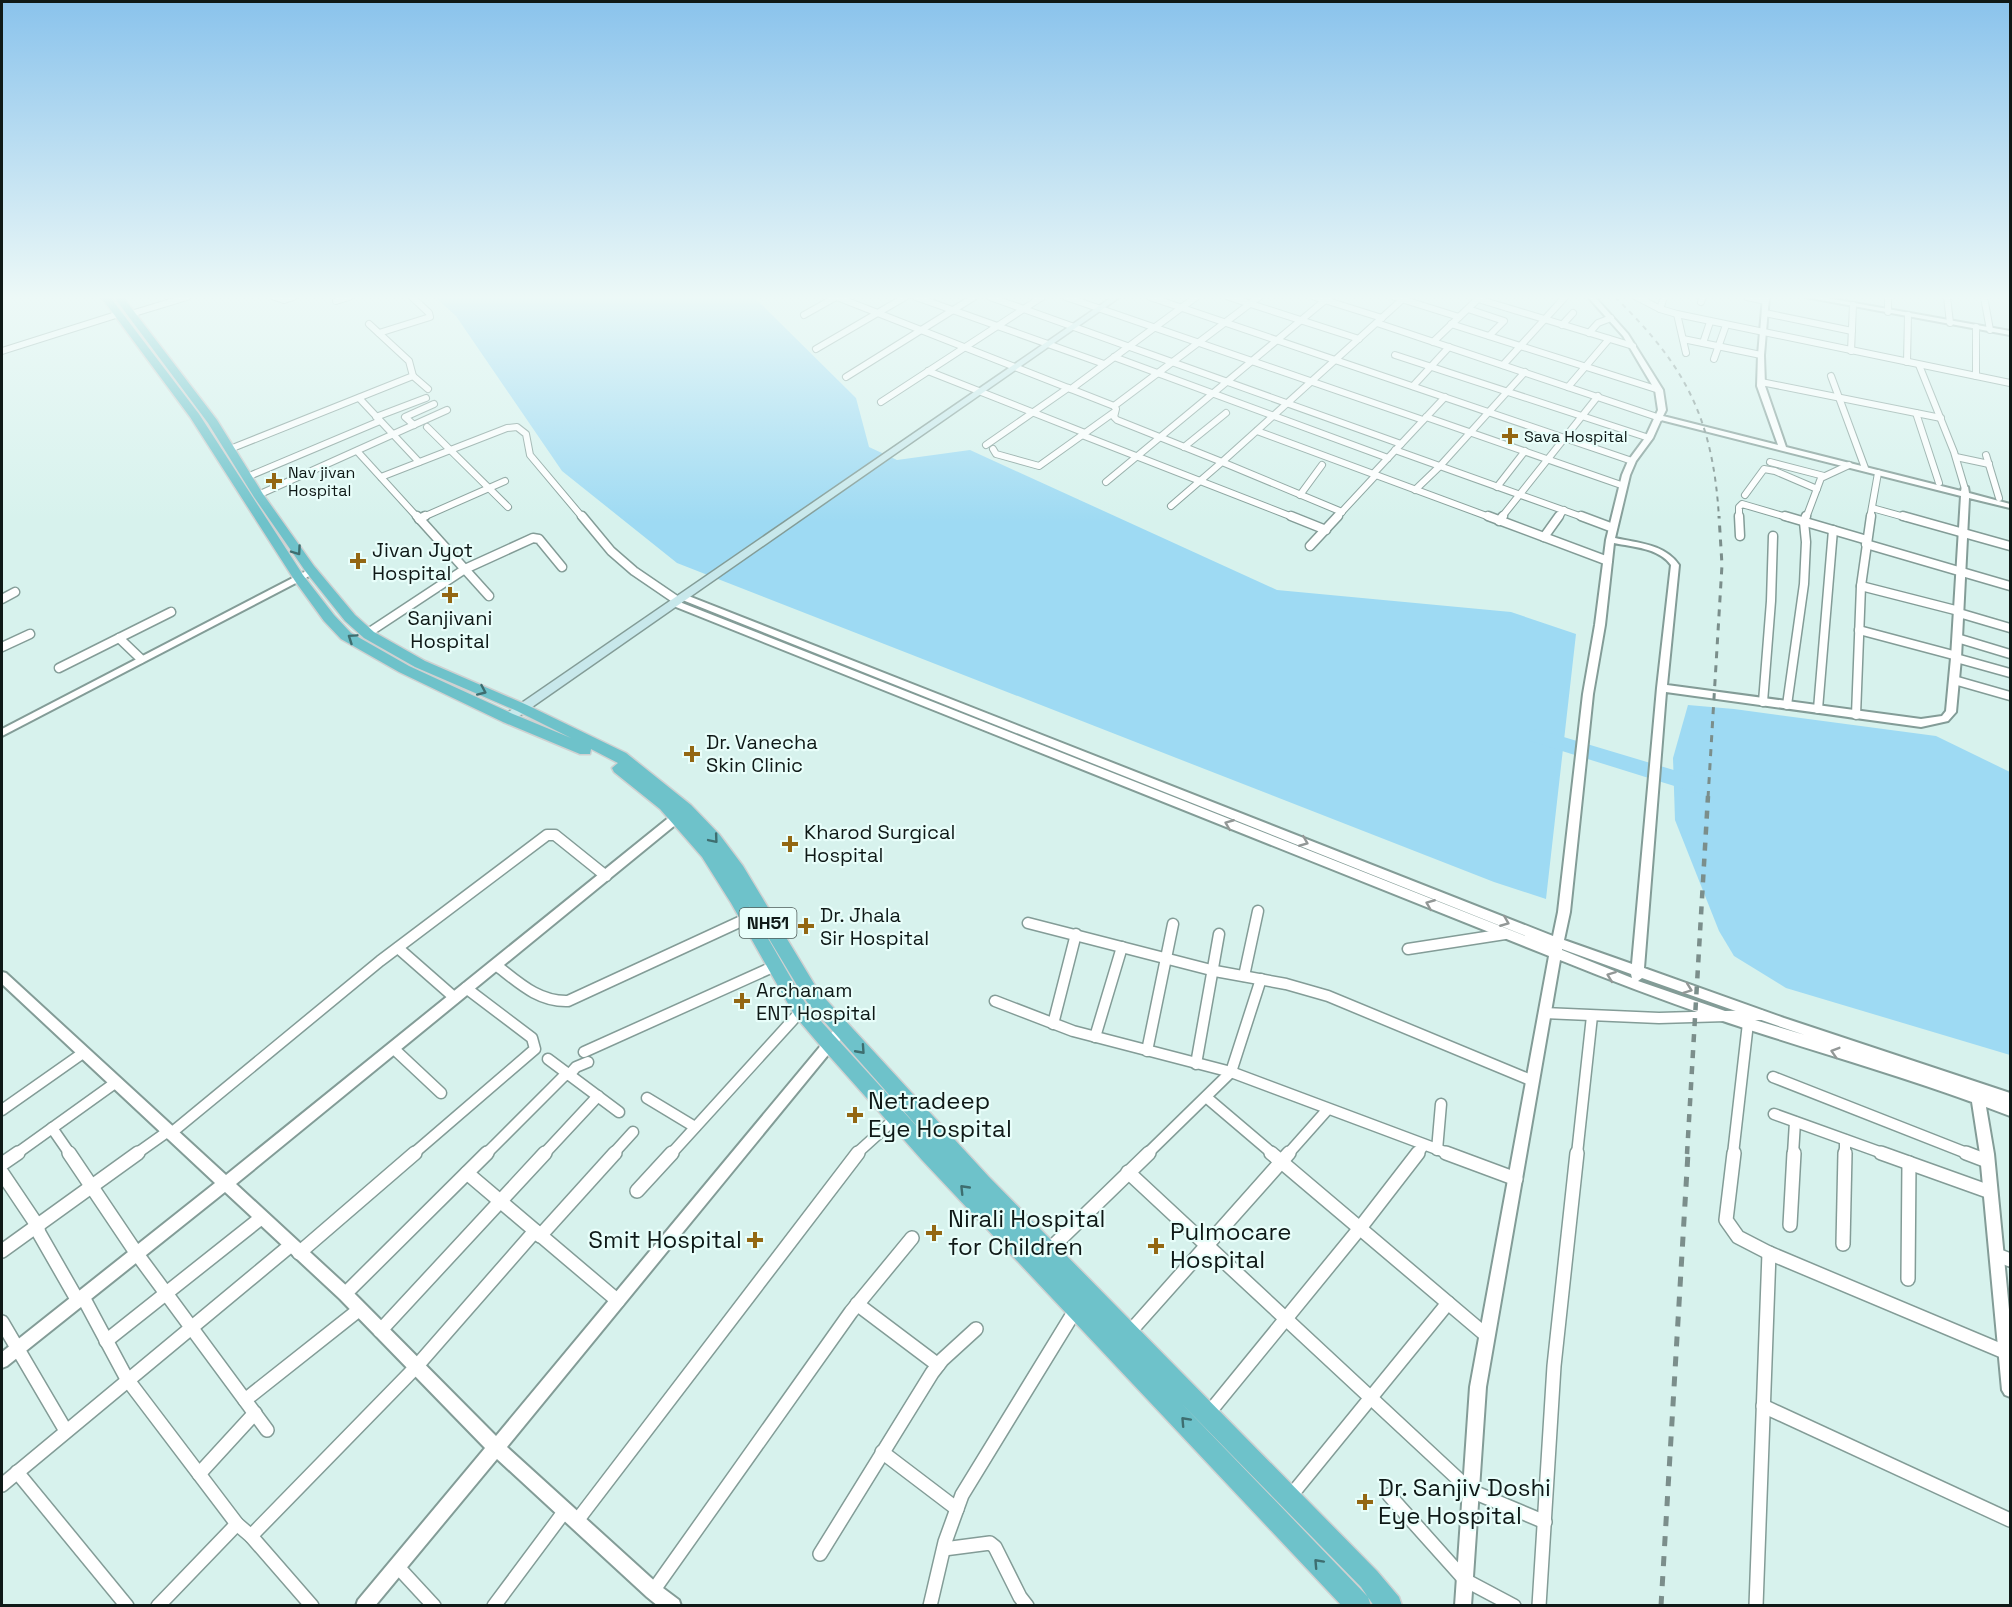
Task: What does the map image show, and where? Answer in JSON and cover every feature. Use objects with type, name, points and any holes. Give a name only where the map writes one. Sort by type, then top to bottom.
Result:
[{"type":"highway","name":"NH51","points":[[166,372],[305,574],[350,618],[368,633],[420,664],[515,713]]},
{"type":"highway","name":"NH51","points":[[176,372],[230,449],[329,618],[346,636],[404,669],[621,758],[682,813],[714,838],[737,870],[813,998],[1048,1251],[1369,1579],[1390,1605]]},
{"type":"highway","name":"NH51","points":[[682,813],[748,918],[801,1011],[897,1117],[1359,1605]]},
{"type":"main road","points":[[515,713],[1009,372]]},
{"type":"street","points":[[412,372],[413,376],[428,389]]},
{"type":"street","points":[[846,377],[854,372]]},
{"type":"street","points":[[881,402],[926,372]]},
{"type":"street","points":[[931,372],[1033,412],[1137,457],[1326,530]]},
{"type":"street","points":[[1029,372],[1069,388],[1113,410],[1117,420],[1342,512]]},
{"type":"street","points":[[1092,372],[1033,412],[990,447],[996,454],[1039,466],[1161,372]]},
{"type":"street","points":[[1153,372],[1388,458]]},
{"type":"street","points":[[1199,372],[1401,444]]},
{"type":"street","points":[[1106,482],[1240,372]]},
{"type":"street","points":[[1281,372],[1470,432],[1624,486]]},
{"type":"street","points":[[1172,506],[1322,372]]},
{"type":"street","points":[[1372,372],[1632,461]]},
{"type":"street","points":[[1413,386],[1426,372]]},
{"type":"street","points":[[1446,372],[1649,438]]},
{"type":"street","points":[[1415,490],[1440,466],[1525,372],[1660,417],[1878,473],[2010,501]]},
{"type":"street","points":[[1568,387],[1581,372]]},
{"type":"street","points":[[1601,372],[1659,390]]},
{"type":"street","points":[[1463,1605],[1478,1387],[1564,912],[1588,694],[1611,540],[1632,461],[1649,438],[1662,410],[1659,390],[1648,372]]},
{"type":"street","points":[[1761,372],[1761,382],[1782,447]]},
{"type":"street","points":[[1662,688],[1921,723],[1945,719],[1951,712],[1957,657],[1965,492],[1956,457],[1922,372]]},
{"type":"street","points":[[1955,372],[2010,382]]},
{"type":"street","points":[[1976,372],[1976,376]]},
{"type":"street","points":[[230,449],[413,376]]},
{"type":"street","points":[[1831,376],[1865,468]]},
{"type":"street","points":[[1761,382],[1941,417]]},
{"type":"street","points":[[1499,521],[1598,396]]},
{"type":"street","points":[[1310,546],[1444,397]]},
{"type":"street","points":[[359,398],[419,462]]},
{"type":"street","points":[[247,477],[426,398]]},
{"type":"street","points":[[414,425],[405,417],[434,404]]},
{"type":"street","points":[[258,495],[447,410]]},
{"type":"street","points":[[1184,447],[1226,413]]},
{"type":"street","points":[[1916,413],[1940,483]]},
{"type":"street","points":[[428,427],[449,451],[508,507]]},
{"type":"street","points":[[381,477],[507,428],[517,427],[526,434],[530,455],[611,551],[634,571],[678,600],[1556,948],[1636,985],[1725,1016],[1925,1079],[2010,1099]]},
{"type":"street","points":[[1257,431],[1608,561]]},
{"type":"street","points":[[1395,450],[1613,528]]},
{"type":"street","points":[[357,451],[489,596]]},
{"type":"street","points":[[1497,487],[1525,451]]},
{"type":"street","points":[[1986,454],[1998,498]]},
{"type":"street","points":[[1956,457],[1989,464]]},
{"type":"street","points":[[1770,462],[1824,476],[1851,465],[1940,483],[2010,506]]},
{"type":"street","points":[[1300,495],[1322,465]]},
{"type":"street","points":[[1745,495],[1759,472],[1764,469],[1775,471],[1817,489]]},
{"type":"street","points":[[1856,715],[1862,585],[1866,542],[1878,473]]},
{"type":"street","points":[[1787,705],[1805,575],[1804,522],[1824,476]]},
{"type":"street","points":[[419,519],[505,481]]},
{"type":"street","points":[[1740,536],[1739,505],[1833,530],[2010,586]]},
{"type":"street","points":[[1872,508],[2010,546]]},
{"type":"street","points":[[1544,537],[1564,510]]},
{"type":"street","points":[[1818,709],[1822,645],[1831,584],[1833,530]]},
{"type":"street","points":[[1763,702],[1771,601],[1773,536]]},
{"type":"street","points":[[368,633],[465,570],[533,538],[539,539],[562,567]]},
{"type":"street","points":[[1611,540],[1664,553],[1672,558],[1675,565],[1636,985]]},
{"type":"street","points":[[2,733],[305,574]]},
{"type":"street","points":[[1862,585],[2010,628]]},
{"type":"street","points":[[2,599],[15,592]]},
{"type":"street","points":[[59,668],[171,612]]},
{"type":"street","points":[[1859,630],[2010,673]]},
{"type":"street","points":[[2,647],[30,634]]},
{"type":"street","points":[[119,638],[141,659]]},
{"type":"street","points":[[1958,638],[2010,654]]},
{"type":"street","points":[[1954,680],[2010,696]]},
{"type":"street","points":[[2,1361],[224,1185],[682,813]]},
{"type":"street","points":[[1270,834],[1505,934],[1638,971],[1977,1093],[2010,1110]]},
{"type":"street","points":[[2,1251],[169,1133],[398,948],[547,835],[555,835],[606,876]]},
{"type":"street","points":[[1244,975],[1258,911]]},
{"type":"street","points":[[496,965],[543,999],[555,1003],[568,1001],[748,918]]},
{"type":"street","points":[[1028,923],[1215,971],[1286,984],[1328,996],[1533,1081]]},
{"type":"street","points":[[1147,1051],[1173,924]]},
{"type":"street","points":[[1053,1024],[1076,934]]},
{"type":"street","points":[[1196,1064],[1215,971],[1219,934]]},
{"type":"street","points":[[1408,949],[1505,934]]},
{"type":"street","points":[[1095,1037],[1122,947]]},
{"type":"street","points":[[398,948],[455,998]]},
{"type":"street","points":[[345,1294],[586,1057],[775,966]]},
{"type":"street","points":[[2,979],[345,1294],[496,1448],[564,1512],[653,1591],[673,1605]]},
{"type":"street","points":[[1036,1263],[1231,1072],[1261,979]]},
{"type":"street","points":[[2,1485],[127,1379],[295,1249],[535,1048],[532,1038],[466,988]]},
{"type":"street","points":[[995,1001],[1053,1024],[1095,1037],[1231,1072],[1516,1179]]},
{"type":"street","points":[[637,1191],[801,1011]]},
{"type":"street","points":[[1544,1013],[1592,1016],[1760,1015]]},
{"type":"street","points":[[1539,1605],[1554,1366],[1592,1016]]},
{"type":"street","points":[[1748,1023],[1726,1220],[1729,1231],[1769,1253],[2007,1353]]},
{"type":"street","points":[[364,1605],[842,1029]]},
{"type":"street","points":[[393,1048],[441,1093]]},
{"type":"street","points":[[2,1110],[83,1053]]},
{"type":"street","points":[[548,1059],[619,1113]]},
{"type":"street","points":[[1773,1077],[1987,1161]]},
{"type":"street","points":[[2,1164],[115,1083]]},
{"type":"street","points":[[1977,1093],[1990,1192],[2004,1257],[2010,1390]]},
{"type":"street","points":[[381,1331],[598,1096]]},
{"type":"street","points":[[1206,1097],[1487,1336]]},
{"type":"street","points":[[647,1098],[695,1128]]},
{"type":"street","points":[[1437,1150],[1442,1104]]},
{"type":"street","points":[[576,1522],[853,1157],[910,1105]]},
{"type":"street","points":[[1128,1334],[1328,1109]]},
{"type":"street","points":[[1773,1114],[1990,1192]]},
{"type":"street","points":[[1790,1225],[1795,1122]]},
{"type":"street","points":[[52,1128],[137,1254],[267,1430]]},
{"type":"street","points":[[251,1536],[416,1367],[633,1132]]},
{"type":"street","points":[[1843,1244],[1845,1140]]},
{"type":"street","points":[[1207,1415],[1360,1228],[1424,1145]]},
{"type":"street","points":[[1908,1279],[1909,1162]]},
{"type":"street","points":[[1128,1172],[1471,1491],[1545,1522]]},
{"type":"street","points":[[2,1173],[38,1226],[39,1233],[81,1299],[127,1379],[237,1524],[251,1536],[312,1605]]},
{"type":"street","points":[[467,1173],[618,1301]]},
{"type":"street","points":[[106,1341],[261,1218]]},
{"type":"street","points":[[653,1591],[857,1304],[912,1238]]},
{"type":"street","points":[[1756,1605],[1769,1253]]},
{"type":"street","points":[[1289,1498],[1448,1303]]},
{"type":"street","points":[[857,1304],[938,1365]]},
{"type":"street","points":[[930,1605],[944,1549],[962,1495],[1077,1307]]},
{"type":"street","points":[[245,1400],[360,1309]]},
{"type":"street","points":[[2,1322],[66,1431]]},
{"type":"street","points":[[820,1554],[938,1365],[976,1329]]},
{"type":"street","points":[[1763,1406],[2010,1520]]},
{"type":"street","points":[[199,1474],[255,1413]]},
{"type":"street","points":[[882,1452],[957,1509]]},
{"type":"street","points":[[17,1472],[127,1605]]},
{"type":"street","points":[[1389,1495],[1465,1580],[1514,1605]]},
{"type":"street","points":[[494,1605],[564,1512]]},
{"type":"street","points":[[158,1605],[237,1524]]},
{"type":"street","points":[[944,1549],[990,1543],[995,1546],[1027,1605]]},
{"type":"street","points":[[397,1566],[434,1605]]},
{"type":"water","points":[[494,372],[830,372],[856,398],[869,447],[897,460],[970,450],[1277,590],[1511,612],[1576,634],[1546,899],[1494,882],[677,563],[562,471]]},
{"type":"water","points":[[1688,705],[1936,736],[2010,772],[2010,1055],[1786,988],[1734,956],[1719,931],[1675,820],[1673,758]]},
{"type":"waterway","points":[[1537,736],[1700,786]]},
{"type":"railway","points":[[1679,372],[1702,423],[1710,451],[1719,518]]},
{"type":"railway","points":[[1708,798],[1722,565],[1719,516]]},
{"type":"railway","points":[[1687,1154],[1708,796]]},
{"type":"railway","points":[[1661,1606],[1688,1153]]},
{"type":"place","name":"Sava Hospital","points":[[1510,436]]},
{"type":"place","name":"Nav jivan Hospital","points":[[274,481]]},
{"type":"place","name":"Jivan Jyot Hospital","points":[[358,561]]},
{"type":"place","name":"Sanjivani Hospital","points":[[450,595]]},
{"type":"place","name":"Dr. Vanecha Skin Clinic","points":[[692,754]]},
{"type":"place","name":"Kharod Surgical Hospital","points":[[790,844]]},
{"type":"place","name":"Dr. Jhala Sir Hospital","points":[[806,926]]},
{"type":"place","name":"Archanam ENT Hospital","points":[[742,1001]]},
{"type":"place","name":"Netradeep Eye Hospital","points":[[855,1115]]},
{"type":"place","name":"Nirali Hospital for Children","points":[[934,1233]]},
{"type":"place","name":"Smit Hospital","points":[[755,1240]]},
{"type":"place","name":"Pulmocare Hospital","points":[[1156,1246]]},
{"type":"place","name":"Dr. Sanjiv Doshi Eye Hospital","points":[[1365,1502]]}]
